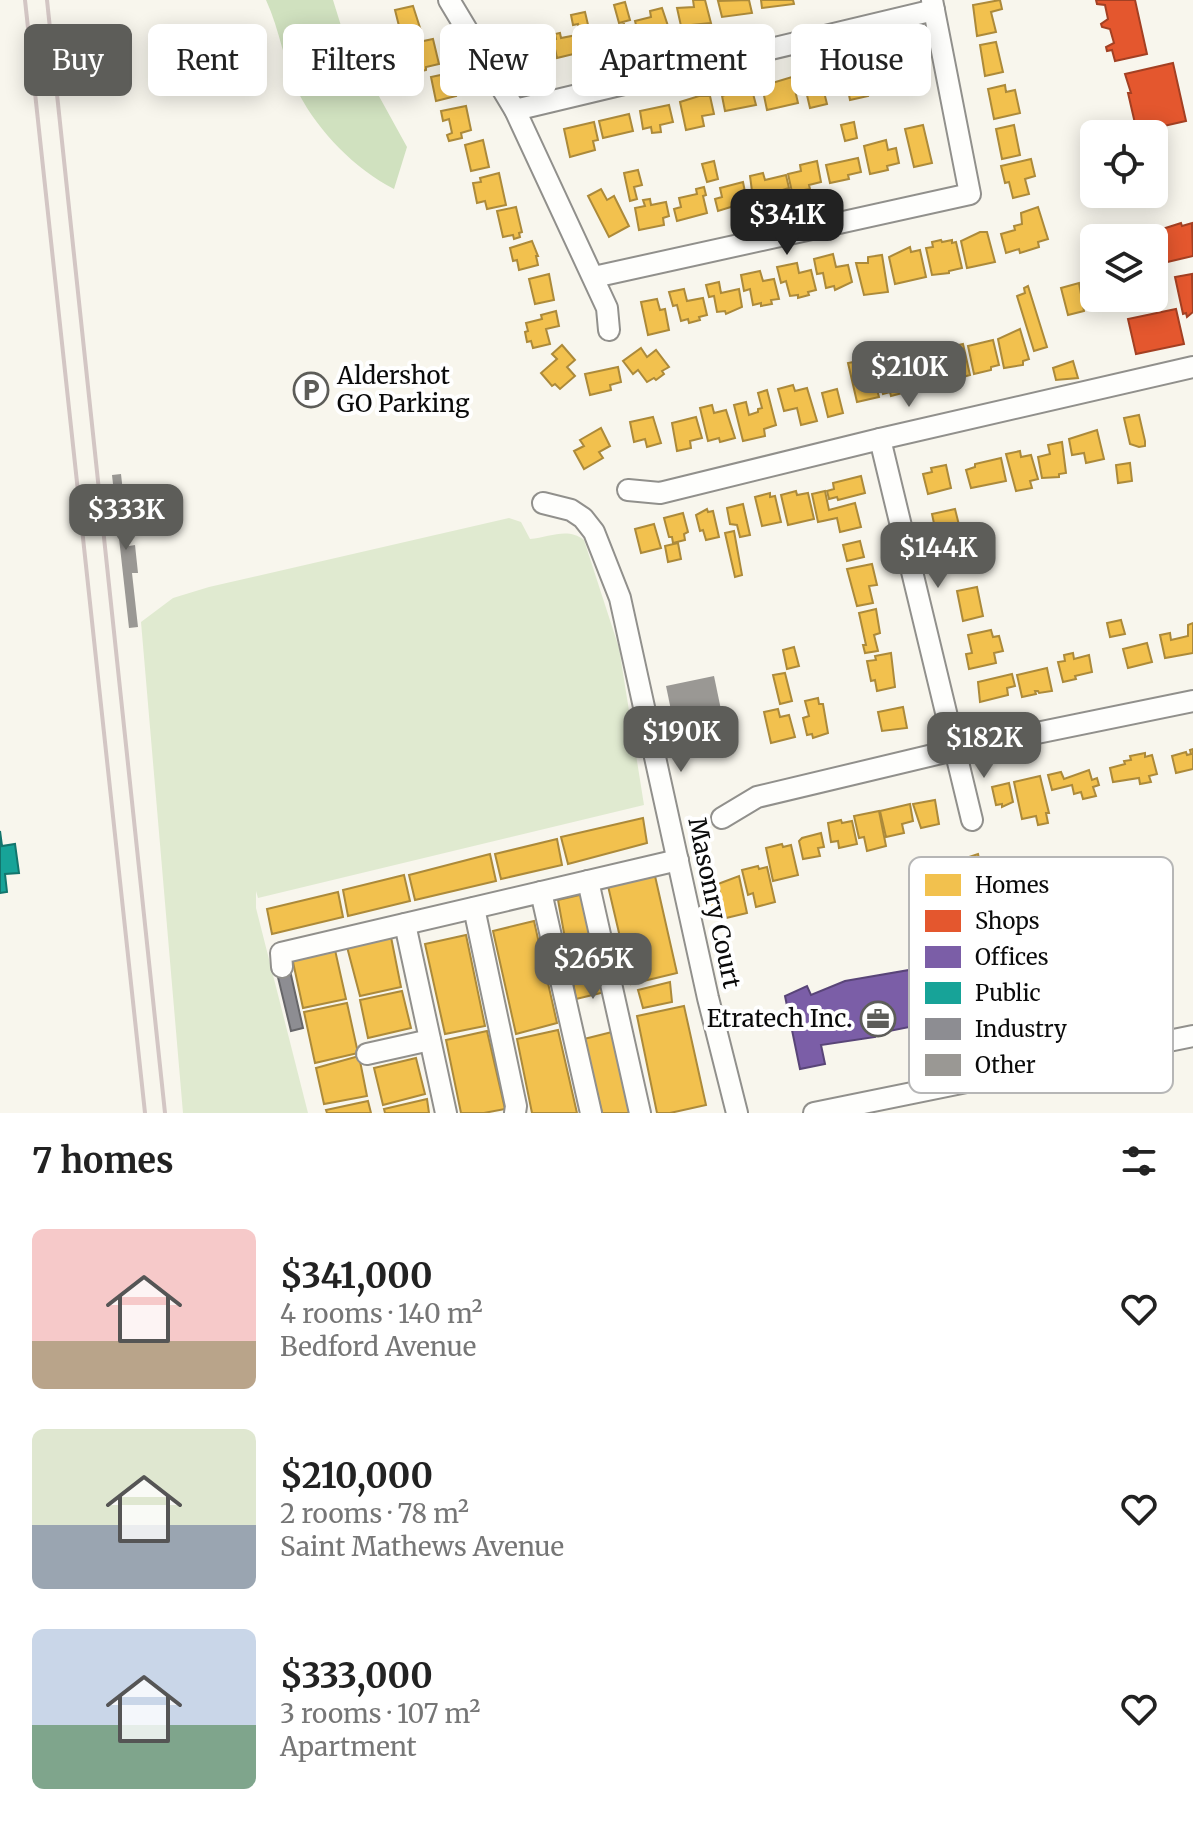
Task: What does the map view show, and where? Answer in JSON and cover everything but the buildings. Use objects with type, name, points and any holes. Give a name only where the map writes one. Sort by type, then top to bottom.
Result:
[{"type":"street","points":[[449,0],[515,110],[594,277],[607,308],[609,330]]},
{"type":"street","points":[[515,110],[933,5],[970,194],[594,277]]},
{"type":"street","points":[[628,490],[660,493],[1193,367]]},
{"type":"street","points":[[880,439],[972,820]]},
{"type":"street","name":"Masonry Court","points":[[543,503],[571,510],[583,518],[594,532],[620,598],[737,1113]]},
{"type":"street","points":[[722,818],[757,797],[954,750],[1193,701]]},
{"type":"street","points":[[282,967],[281,953],[678,860]]},
{"type":"street","points":[[588,881],[640,1113]]},
{"type":"street","points":[[541,892],[591,1113]]},
{"type":"street","points":[[474,908],[515,1113]]},
{"type":"street","points":[[405,924],[446,1113]]},
{"type":"street","points":[[1173,1040],[1193,1036]]},
{"type":"street","points":[[367,1054],[430,1040]]},
{"type":"street","points":[[814,1113],[912,1093]]},
{"type":"green space","points":[[266,0],[333,0],[340,24],[283,24],[283,49]]},
{"type":"green space","points":[[300,96],[379,96],[407,147],[394,189],[339,148]]},
{"type":"green space","points":[[509,518],[521,522],[530,539],[565,533],[584,540],[619,648],[644,805],[258,898],[256,891],[256,908],[308,1113],[183,1113],[141,622],[173,598],[209,587]]},
{"type":"railway","points":[[25,0],[145,1113]]},
{"type":"railway","points":[[47,0],[165,1113]]},
{"type":"place","name":"Aldershot GO Parking","points":[[311,390]]},
{"type":"place","name":"Etratech Inc.","points":[[878,1019]]}]
